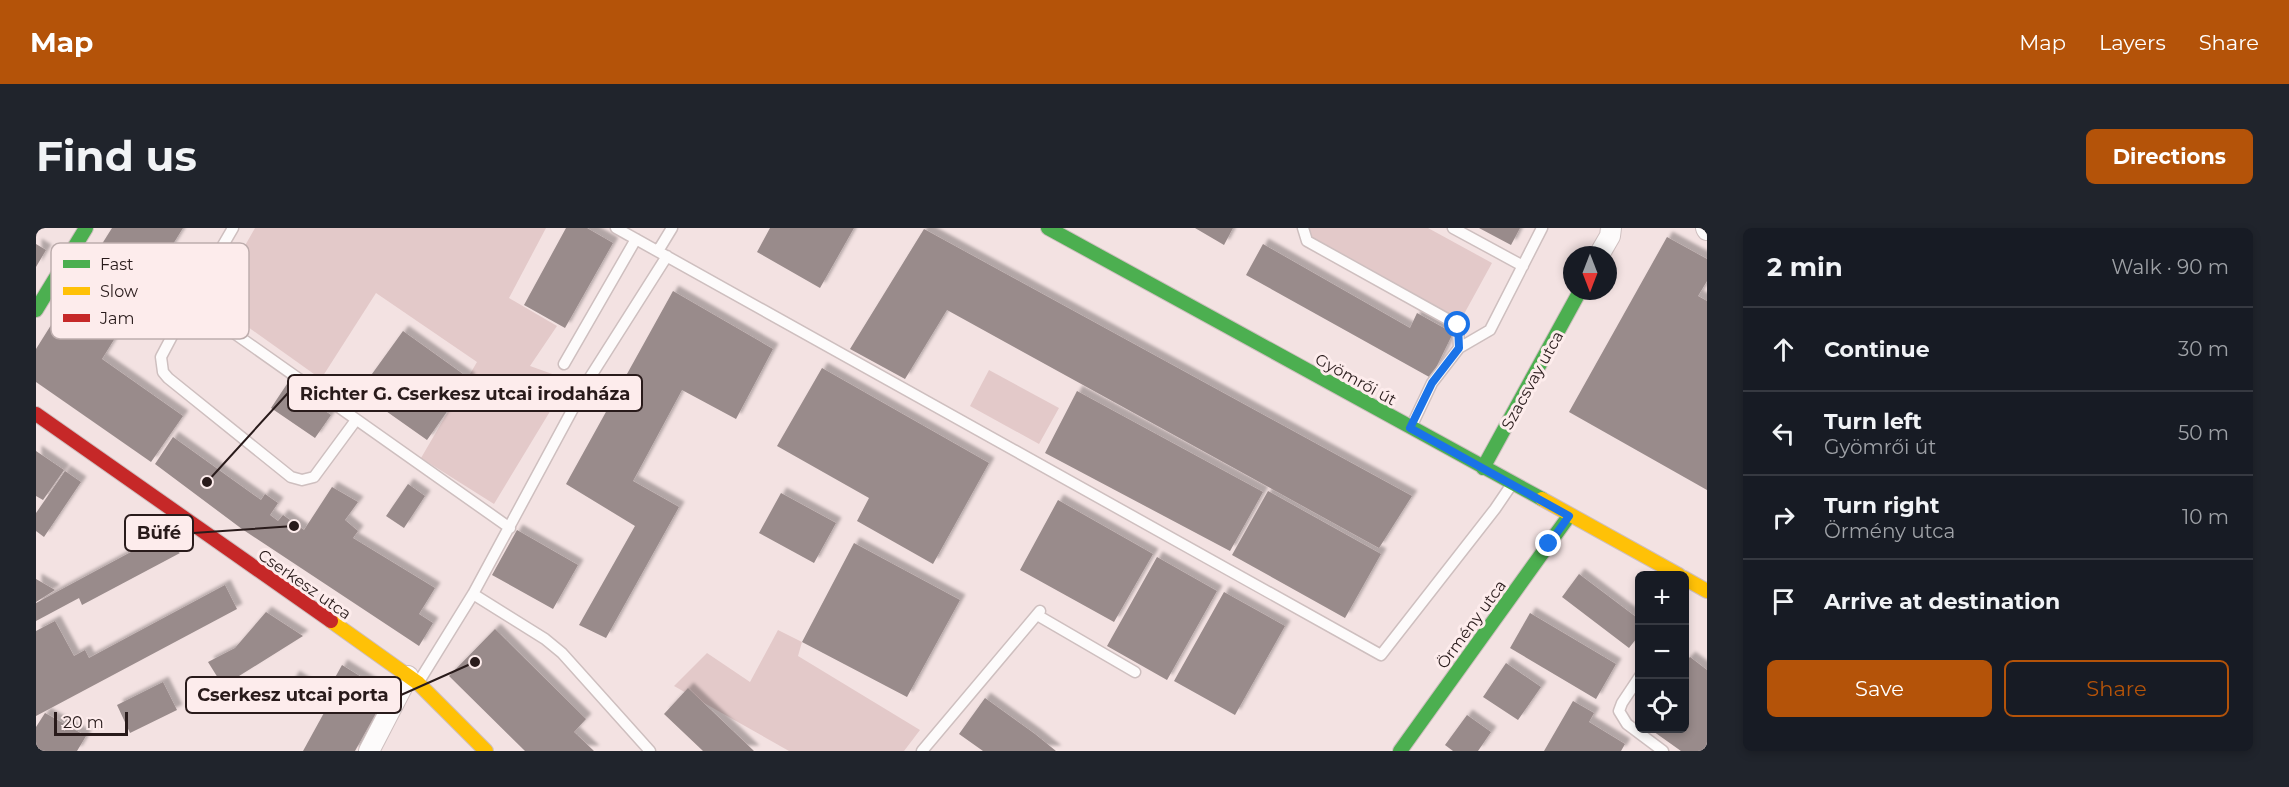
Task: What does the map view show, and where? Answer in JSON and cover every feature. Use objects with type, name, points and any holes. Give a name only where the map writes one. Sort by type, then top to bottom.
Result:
[{"type":"street","points":[[77,243],[86,228]]},
{"type":"street","name":"Gyömrői út","points":[[1048,228],[1670,571]]},
{"type":"street","points":[[1604,246],[1610,236],[1611,228]]},
{"type":"street","points":[[36,310],[51,285]]},
{"type":"street","name":"Szacsvay utca","points":[[1484,468],[1575,300]]},
{"type":"street","name":"Cserkesz utca","points":[[36,414],[413,680],[486,751]]},
{"type":"street","name":"Örmény utca","points":[[1400,751],[1569,516]]},
{"type":"street","points":[[1689,581],[1707,591]]},
{"type":"street","points":[[369,751],[413,680]]},
{"type":"lane","points":[[224,243],[233,228]]},
{"type":"lane","points":[[616,228],[1382,655],[1512,484]]},
{"type":"lane","points":[[413,680],[473,594],[588,379],[662,254],[672,228]]},
{"type":"lane","points":[[1303,228],[1307,241],[1458,325],[1459,348]]},
{"type":"lane","points":[[1453,228],[1523,266]]},
{"type":"lane","points":[[1410,428],[1432,383],[1459,348],[1490,330],[1542,228]]},
{"type":"lane","points":[[564,364],[636,239]]},
{"type":"lane","points":[[170,339],[161,357],[163,372],[168,378],[291,477],[302,480],[314,477],[356,420]]},
{"type":"lane","points":[[242,339],[510,528]]},
{"type":"lane","points":[[473,594],[545,639],[562,653],[650,751]]},
{"type":"lane","points":[[922,751],[1039,613],[1135,672]]},
{"type":"lane","points":[[1638,679],[1619,711],[1627,724],[1663,751]]},
{"type":"shaded area","points":[[255,228],[546,228],[509,298],[557,326],[530,366],[569,380],[494,504],[421,458],[477,362],[376,293],[321,379],[249,328],[249,243],[246,243]]},
{"type":"shaded area","points":[[1309,228],[1428,228],[1492,263],[1458,325],[1307,241]]},
{"type":"shaded area","points":[[989,370],[1059,408],[1039,444],[970,406]]},
{"type":"shaded area","points":[[778,630],[802,642],[798,656],[920,730],[904,751],[789,751],[674,686],[707,653],[750,682]]},
{"type":"building","points":[[112,228],[183,228],[174,243],[103,243]]},
{"type":"building","points":[[566,228],[587,228],[613,243],[565,328],[524,305]]},
{"type":"building","points":[[770,228],[854,228],[820,288],[757,252]]},
{"type":"building","points":[[1195,228],[1233,228],[1224,245]]},
{"type":"building","points":[[1479,228],[1520,228],[1511,245]]},
{"type":"building","points":[[924,229],[1412,496],[1379,548],[947,310],[905,379],[850,349]]},
{"type":"building","points":[[1667,237],[1707,259],[1707,281],[1698,296],[1707,301],[1707,490],[1569,412]]},
{"type":"building","points":[[36,244],[46,250],[36,267]]},
{"type":"building","points":[[1263,244],[1410,328],[1417,313],[1453,333],[1431,378],[1246,275]]},
{"type":"building","points":[[673,291],[773,349],[736,419],[682,390],[633,481],[679,507],[606,638],[579,625],[635,526],[566,484]]},
{"type":"building","points":[[51,325],[51,339],[114,339],[102,359],[183,416],[151,462],[36,382],[36,349]]},
{"type":"building","points":[[403,331],[470,379],[427,440],[359,392]]},
{"type":"building","points":[[822,368],[989,463],[933,564],[857,521],[869,498],[777,446]]},
{"type":"building","points":[[287,384],[331,415],[315,438],[271,408]]},
{"type":"building","points":[[1077,391],[1263,492],[1230,551],[1045,453]]},
{"type":"building","points":[[173,437],[261,500],[265,494],[278,503],[270,515],[278,521],[283,515],[304,530],[332,487],[358,502],[345,520],[358,531],[353,538],[435,588],[419,614],[433,623],[419,646],[242,529],[155,464]]},
{"type":"building","points":[[36,451],[64,470],[43,500],[36,496]]},
{"type":"building","points":[[65,471],[81,482],[44,537],[36,531],[36,513]]},
{"type":"building","points":[[408,484],[425,496],[404,528],[386,516]]},
{"type":"building","points":[[1268,491],[1381,554],[1345,618],[1232,555]]},
{"type":"building","points":[[781,493],[836,523],[814,563],[759,533]]},
{"type":"building","points":[[1058,500],[1153,554],[1114,622],[1020,570]]},
{"type":"building","points":[[517,530],[578,565],[553,609],[492,575]]},
{"type":"building","points":[[157,538],[180,553],[82,605],[79,598],[36,621],[36,603]]},
{"type":"building","points":[[854,543],[960,600],[907,697],[802,642]]},
{"type":"building","points":[[1157,557],[1217,591],[1167,680],[1107,646]]},
{"type":"building","points":[[1579,574],[1635,616],[1635,640],[1629,648],[1562,597]]},
{"type":"building","points":[[36,579],[55,590],[36,602]]},
{"type":"building","points":[[225,585],[237,609],[36,716],[36,631],[55,621],[74,656],[85,650],[89,658]]},
{"type":"building","points":[[1224,592],[1285,626],[1235,715],[1174,681]]},
{"type":"building","points":[[266,612],[303,636],[223,686],[208,662],[235,648]]},
{"type":"building","points":[[1530,613],[1616,664],[1596,699],[1510,648]]},
{"type":"building","points":[[495,629],[586,719],[574,732],[594,751],[525,751],[449,676]]},
{"type":"building","points":[[1689,658],[1707,670],[1707,751],[1681,751],[1656,733],[1689,733]]},
{"type":"building","points":[[1506,663],[1541,687],[1518,720],[1483,697]]},
{"type":"building","points":[[342,665],[387,693],[355,751],[303,751],[325,711],[322,710],[335,685],[332,683]]},
{"type":"building","points":[[294,676],[316,690],[303,710],[282,697]]},
{"type":"building","points":[[163,682],[177,710],[130,733],[117,705]]},
{"type":"building","points":[[688,688],[754,751],[703,751],[664,714]]},
{"type":"building","points":[[985,698],[1056,751],[983,751],[959,734]]},
{"type":"building","points":[[1573,701],[1594,713],[1589,722],[1625,744],[1621,751],[1544,751]]},
{"type":"building","points":[[45,713],[86,736],[77,751],[36,751],[36,727]]},
{"type":"building","points":[[1467,715],[1491,732],[1478,751],[1453,751],[1445,745]]},
{"type":"traffic: fast","points":[[77,243],[86,228]]},
{"type":"traffic: fast","points":[[1048,228],[1542,499]]},
{"type":"traffic: fast","points":[[36,310],[51,285]]},
{"type":"traffic: fast","points":[[1483,468],[1575,300]]},
{"type":"traffic: fast","points":[[1400,751],[1569,516]]},
{"type":"traffic: slow","points":[[1542,499],[1672,571]]},
{"type":"traffic: slow","points":[[1689,581],[1707,591]]},
{"type":"traffic: slow","points":[[331,621],[418,683],[486,751]]},
{"type":"traffic: jam","points":[[36,414],[331,621]]},
{"type":"place","name":"Richter G. Cserkesz utcai irodaháza","points":[[207,482]]},
{"type":"place","name":"Büfé","points":[[294,526]]},
{"type":"place","name":"Cserkesz utcai porta","points":[[475,662]]},
{"type":"route","points":[[1458,325],[1459,348],[1432,383],[1410,428],[1569,516],[1549,544]]}]
